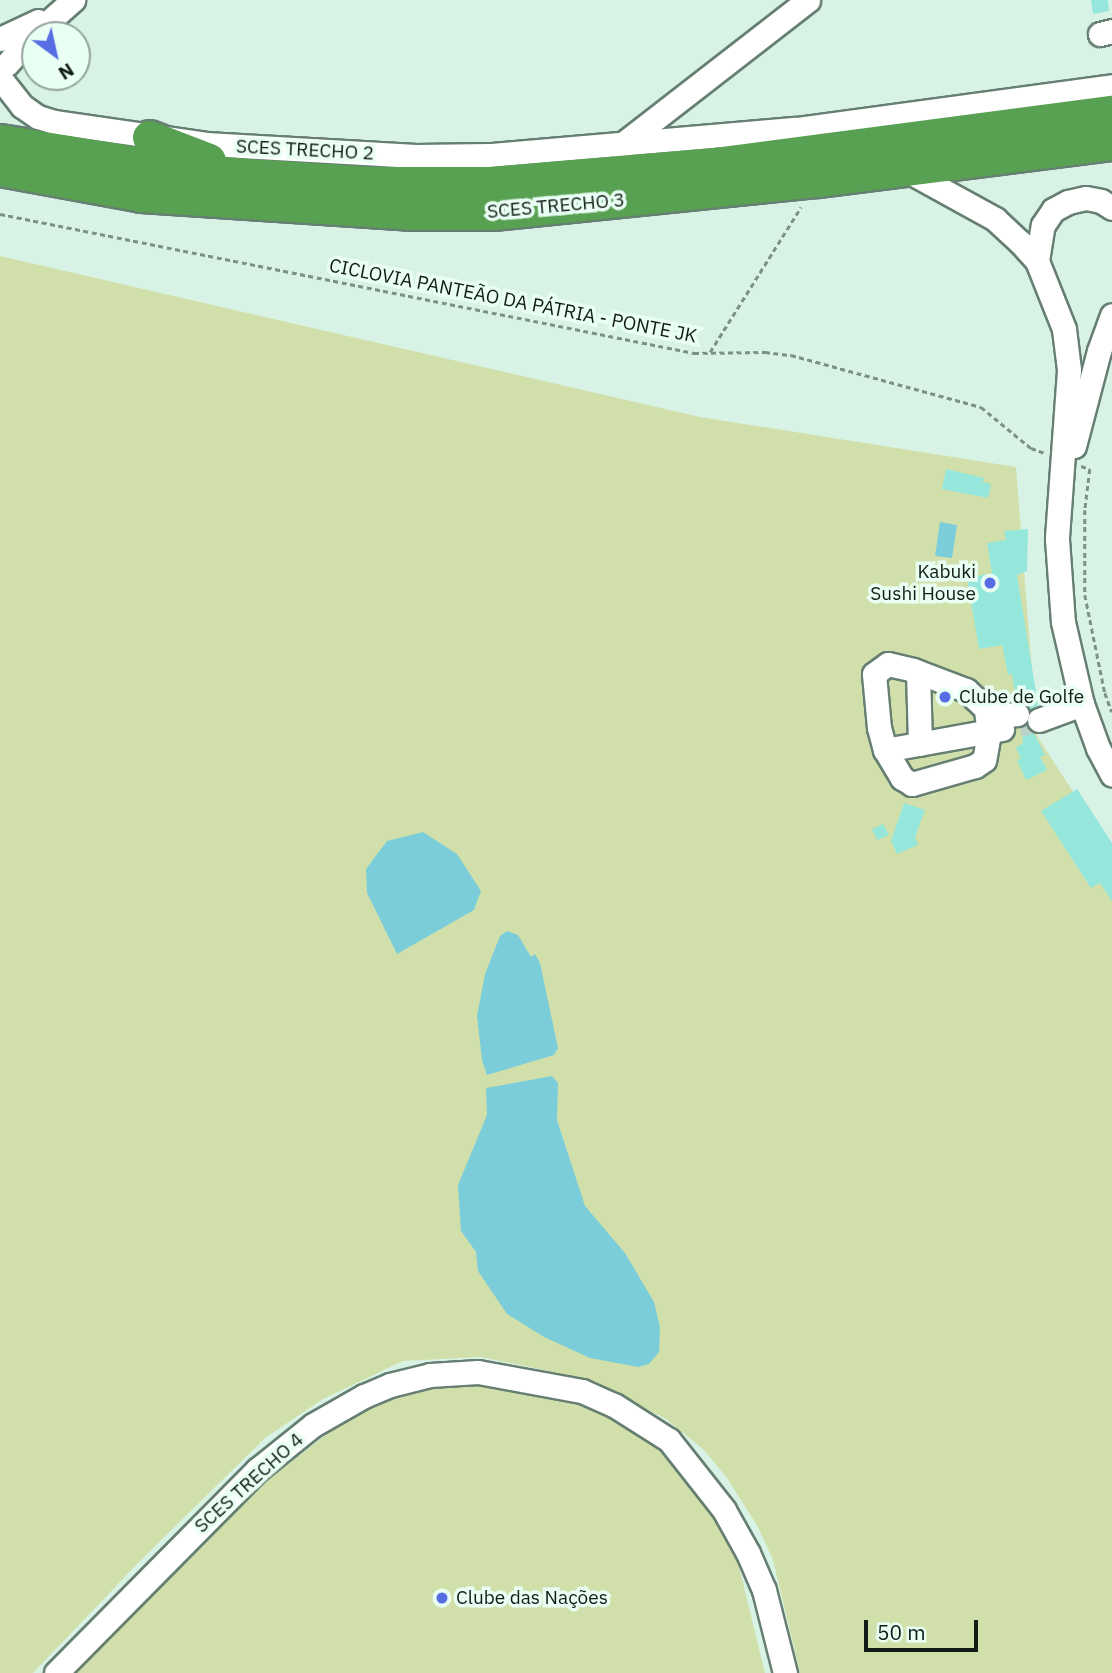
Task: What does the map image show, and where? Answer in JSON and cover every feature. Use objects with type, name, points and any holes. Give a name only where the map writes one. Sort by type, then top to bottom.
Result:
[{"type":"highway","points":[[941,111],[1040,107],[1111,113]]},
{"type":"highway","name":"SCES TRECHO 3","points":[[0,169],[141,195],[409,213],[493,213],[818,180],[903,168],[1111,113]]},
{"type":"highway","name":"SCES TRECHO 3","points":[[0,141],[162,167],[247,175],[411,184],[589,177],[715,164],[1111,113]]},
{"type":"highway","points":[[149,137],[247,175]]},
{"type":"street","points":[[589,177],[622,145],[672,104],[808,0]]},
{"type":"street","name":"SCES TRECHO 2","points":[[0,39],[65,6]]},
{"type":"street","name":"SCES TRECHO 2","points":[[65,6],[3,72],[22,106],[37,117],[206,144],[416,156],[490,155],[622,145],[941,111]]},
{"type":"street","points":[[672,104],[674,124],[681,139]]},
{"type":"street","points":[[903,168],[995,219],[1037,261],[1064,329],[1069,370],[1066,460]]},
{"type":"street","points":[[1037,261],[1043,225],[1054,210],[1068,202],[1086,198],[1101,201],[1112,208]]},
{"type":"street","points":[[1112,315],[1098,351],[1066,460],[1057,539],[1063,622],[1082,704],[1098,748],[1112,774]]},
{"type":"street","points":[[986,710],[988,753],[975,766],[916,784],[902,778],[885,750],[879,727],[874,674],[888,664],[966,690],[986,710],[1002,716],[1034,716]]},
{"type":"street","points":[[918,672],[920,744]]},
{"type":"street","points":[[885,750],[989,733],[1034,716],[1082,704]]},
{"type":"street","name":"SCES TRECHO 4","points":[[56,1673],[257,1470],[313,1425],[363,1396],[390,1385],[430,1375],[478,1372],[582,1391],[614,1405],[669,1440],[724,1510],[748,1553],[764,1590],[785,1673]]},
{"type":"path","points":[[710,352],[818,180]]},
{"type":"path","name":"CICLOVIA PANTEÃO DA PÁTRIA - PONTE JK","points":[[0,214],[694,353],[765,352],[791,355],[981,407],[1031,447],[1090,469],[1085,510],[1085,595],[1112,712]]},
{"type":"green space","points":[[0,256],[700,417],[1016,467],[1037,736],[1112,852],[1112,1673],[800,1673],[773,1560],[758,1527],[727,1478],[704,1450],[666,1419],[587,1379],[481,1357],[403,1361],[323,1399],[265,1438],[140,1561],[33,1673],[0,1673]]},
{"type":"green space","name":"Clube das Nações","points":[[457,1381],[572,1397],[667,1441],[728,1522],[765,1673],[53,1673],[270,1478],[373,1399]]},
{"type":"water","points":[[940,522],[957,525],[952,558],[935,556]]},
{"type":"water","points":[[423,832],[457,854],[481,891],[474,910],[397,954],[367,893],[366,869],[387,841]]},
{"type":"water","points":[[507,931],[518,935],[531,957],[535,954],[540,963],[558,1048],[554,1055],[487,1075],[482,1060],[477,1016],[485,974],[500,936]]},
{"type":"water","points":[[552,1076],[558,1083],[557,1120],[585,1206],[625,1253],[654,1302],[660,1327],[659,1352],[649,1364],[638,1367],[590,1358],[544,1337],[507,1314],[478,1271],[476,1252],[461,1231],[458,1185],[487,1115],[486,1088]]},
{"type":"building","points":[[1091,0],[1108,0],[1109,11],[1093,14]]},
{"type":"building","points":[[946,469],[984,478],[983,482],[991,484],[988,498],[942,489]]},
{"type":"building","points":[[1028,529],[1027,571],[1017,575],[1038,705],[1030,710],[1024,702],[1016,700],[1012,674],[1008,675],[1002,645],[979,649],[967,578],[992,573],[987,543],[1006,540],[1004,531]]},
{"type":"building","points":[[1026,724],[1034,733],[1045,755],[1040,757],[1047,770],[1026,780],[1017,760],[1021,758],[1016,748],[1023,743],[1021,727]]},
{"type":"building","points":[[1077,789],[1112,843],[1112,901],[1100,883],[1091,888],[1041,811]]},
{"type":"building","points":[[904,803],[925,810],[915,837],[918,845],[897,854],[891,841]]},
{"type":"building","points":[[883,824],[889,835],[877,840],[872,829]]},
{"type":"tunnel","points":[[1019,725],[1039,720]]},
{"type":"place","name":"Kabuki Sushi House","points":[[990,583]]},
{"type":"place","name":"Clube de Golfe","points":[[945,697]]},
{"type":"place","name":"Clube das Nações","points":[[442,1598]]}]
